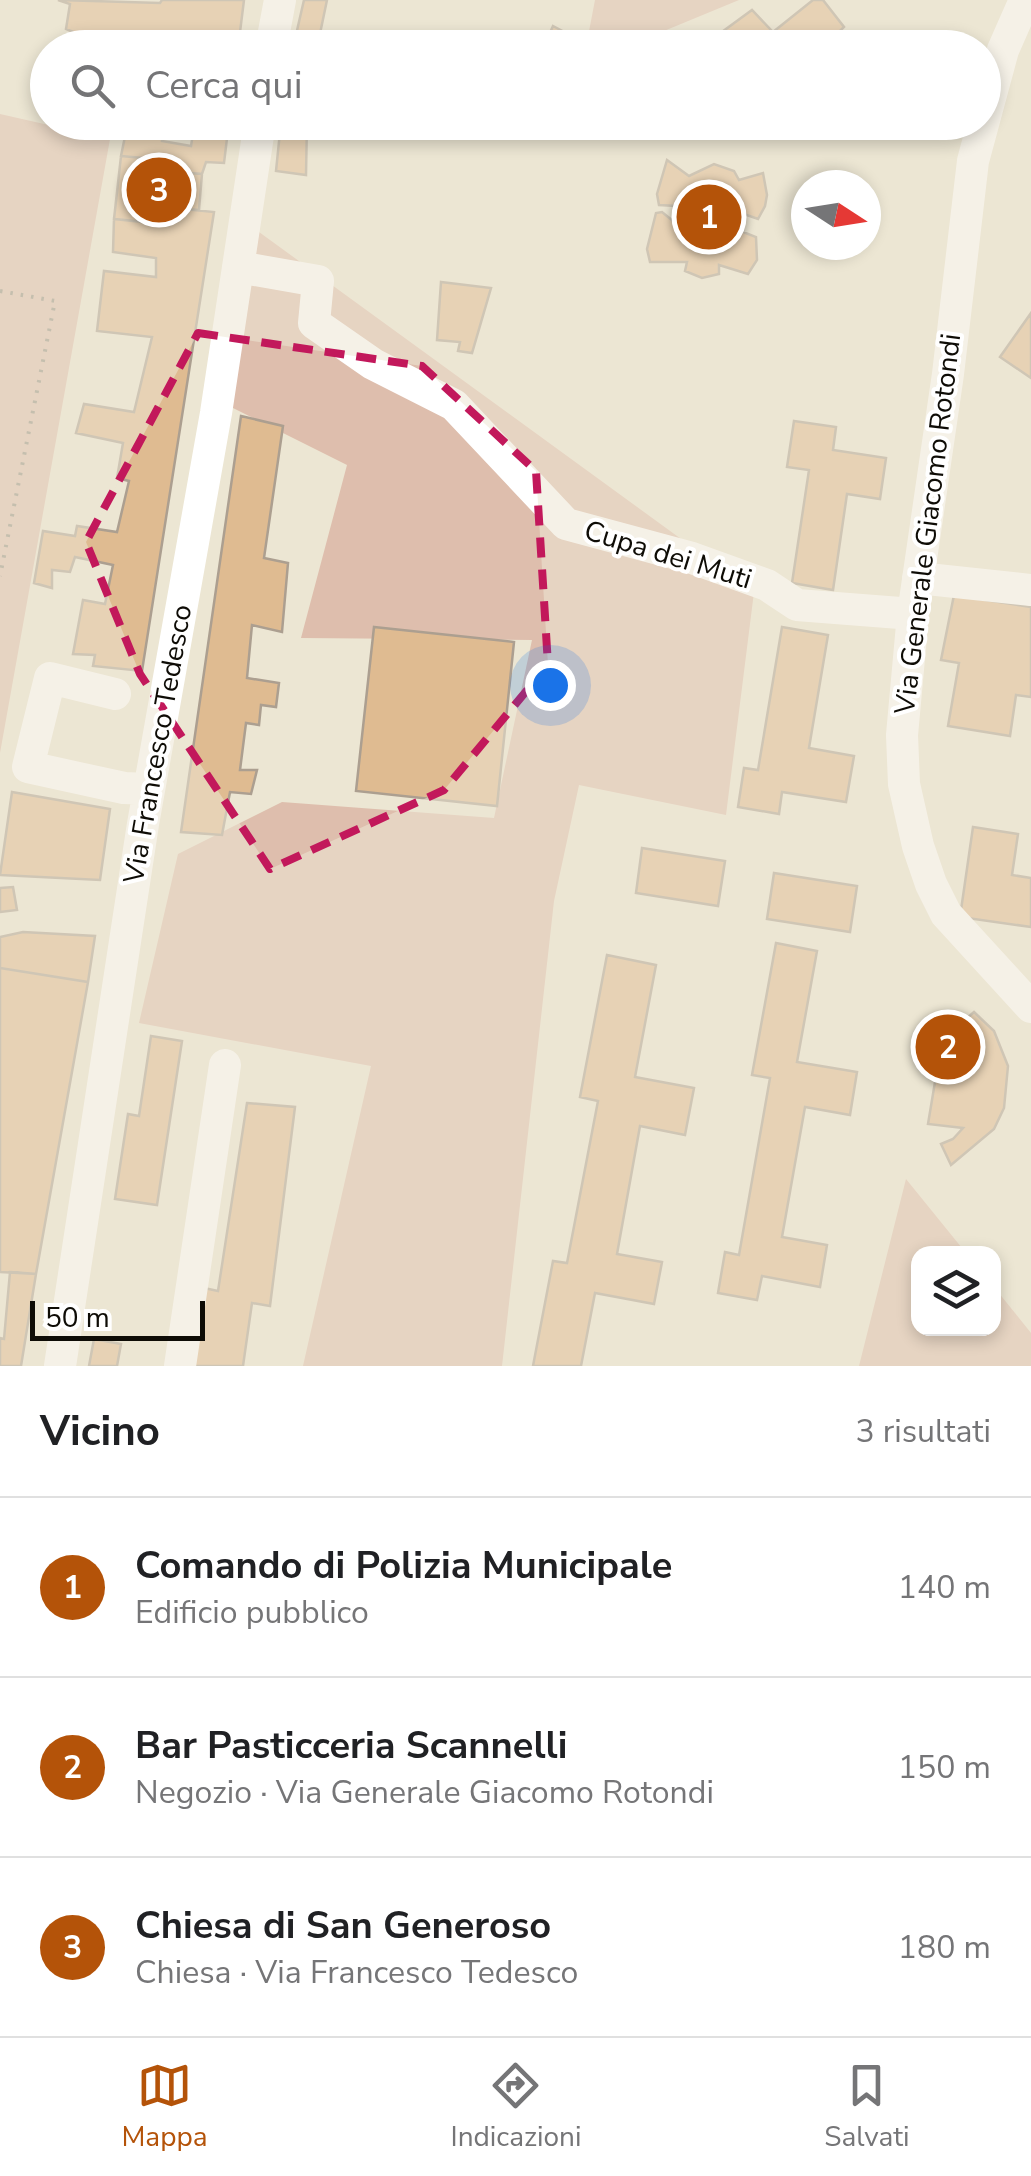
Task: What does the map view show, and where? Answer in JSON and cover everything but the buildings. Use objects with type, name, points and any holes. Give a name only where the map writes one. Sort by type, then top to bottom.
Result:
[{"type":"street","points":[[274,30],[280,0]]},
{"type":"street","name":"Via Generale Giacomo Rotondi","points":[[1001,57],[1025,0]]},
{"type":"street","name":"Via Francesco Tedesco","points":[[60,1366],[257,140]]},
{"type":"street","name":"Via Generale Giacomo Rotondi","points":[[979,140],[913,614],[902,735],[904,784],[918,846],[946,914],[1031,1007]]},
{"type":"street","name":"Cupa dei Muti","points":[[238,268],[318,281],[314,322],[373,364],[454,405],[566,524],[692,558],[768,585],[797,604],[913,614]]},
{"type":"street","points":[[918,578],[1031,590]]},
{"type":"street","points":[[115,694],[50,678],[28,767],[124,788],[150,789]]},
{"type":"street","points":[[180,1366],[225,1065]]},
{"type":"path","points":[[0,291],[56,301],[0,576]]},
{"type":"highlighted area","points":[[198,333],[422,366],[536,471],[548,665],[444,790],[270,869],[140,674],[86,542]]},
{"type":"shaded area","points":[[595,0],[739,0],[666,30],[589,30]]},
{"type":"shaded area","points":[[0,114],[30,121],[30,140],[110,140],[0,753]]},
{"type":"shaded area","points":[[259,232],[754,592],[726,815],[579,785],[554,901],[502,1366],[303,1366],[371,1066],[139,1023],[178,854],[282,802],[494,818],[532,640],[301,638],[347,465],[231,407]]},
{"type":"shaded area","points":[[906,1179],[960,1246],[911,1246],[911,1336],[1001,1336],[1001,1296],[1031,1333],[1031,1366],[859,1366]]},
{"type":"place","name":"Chiesa di San Generoso","points":[[159,190]]},
{"type":"place","name":"Comando di Polizia Municipale","points":[[709,217]]},
{"type":"place","name":"Bar Pasticceria Scannelli","points":[[948,1047]]}]
